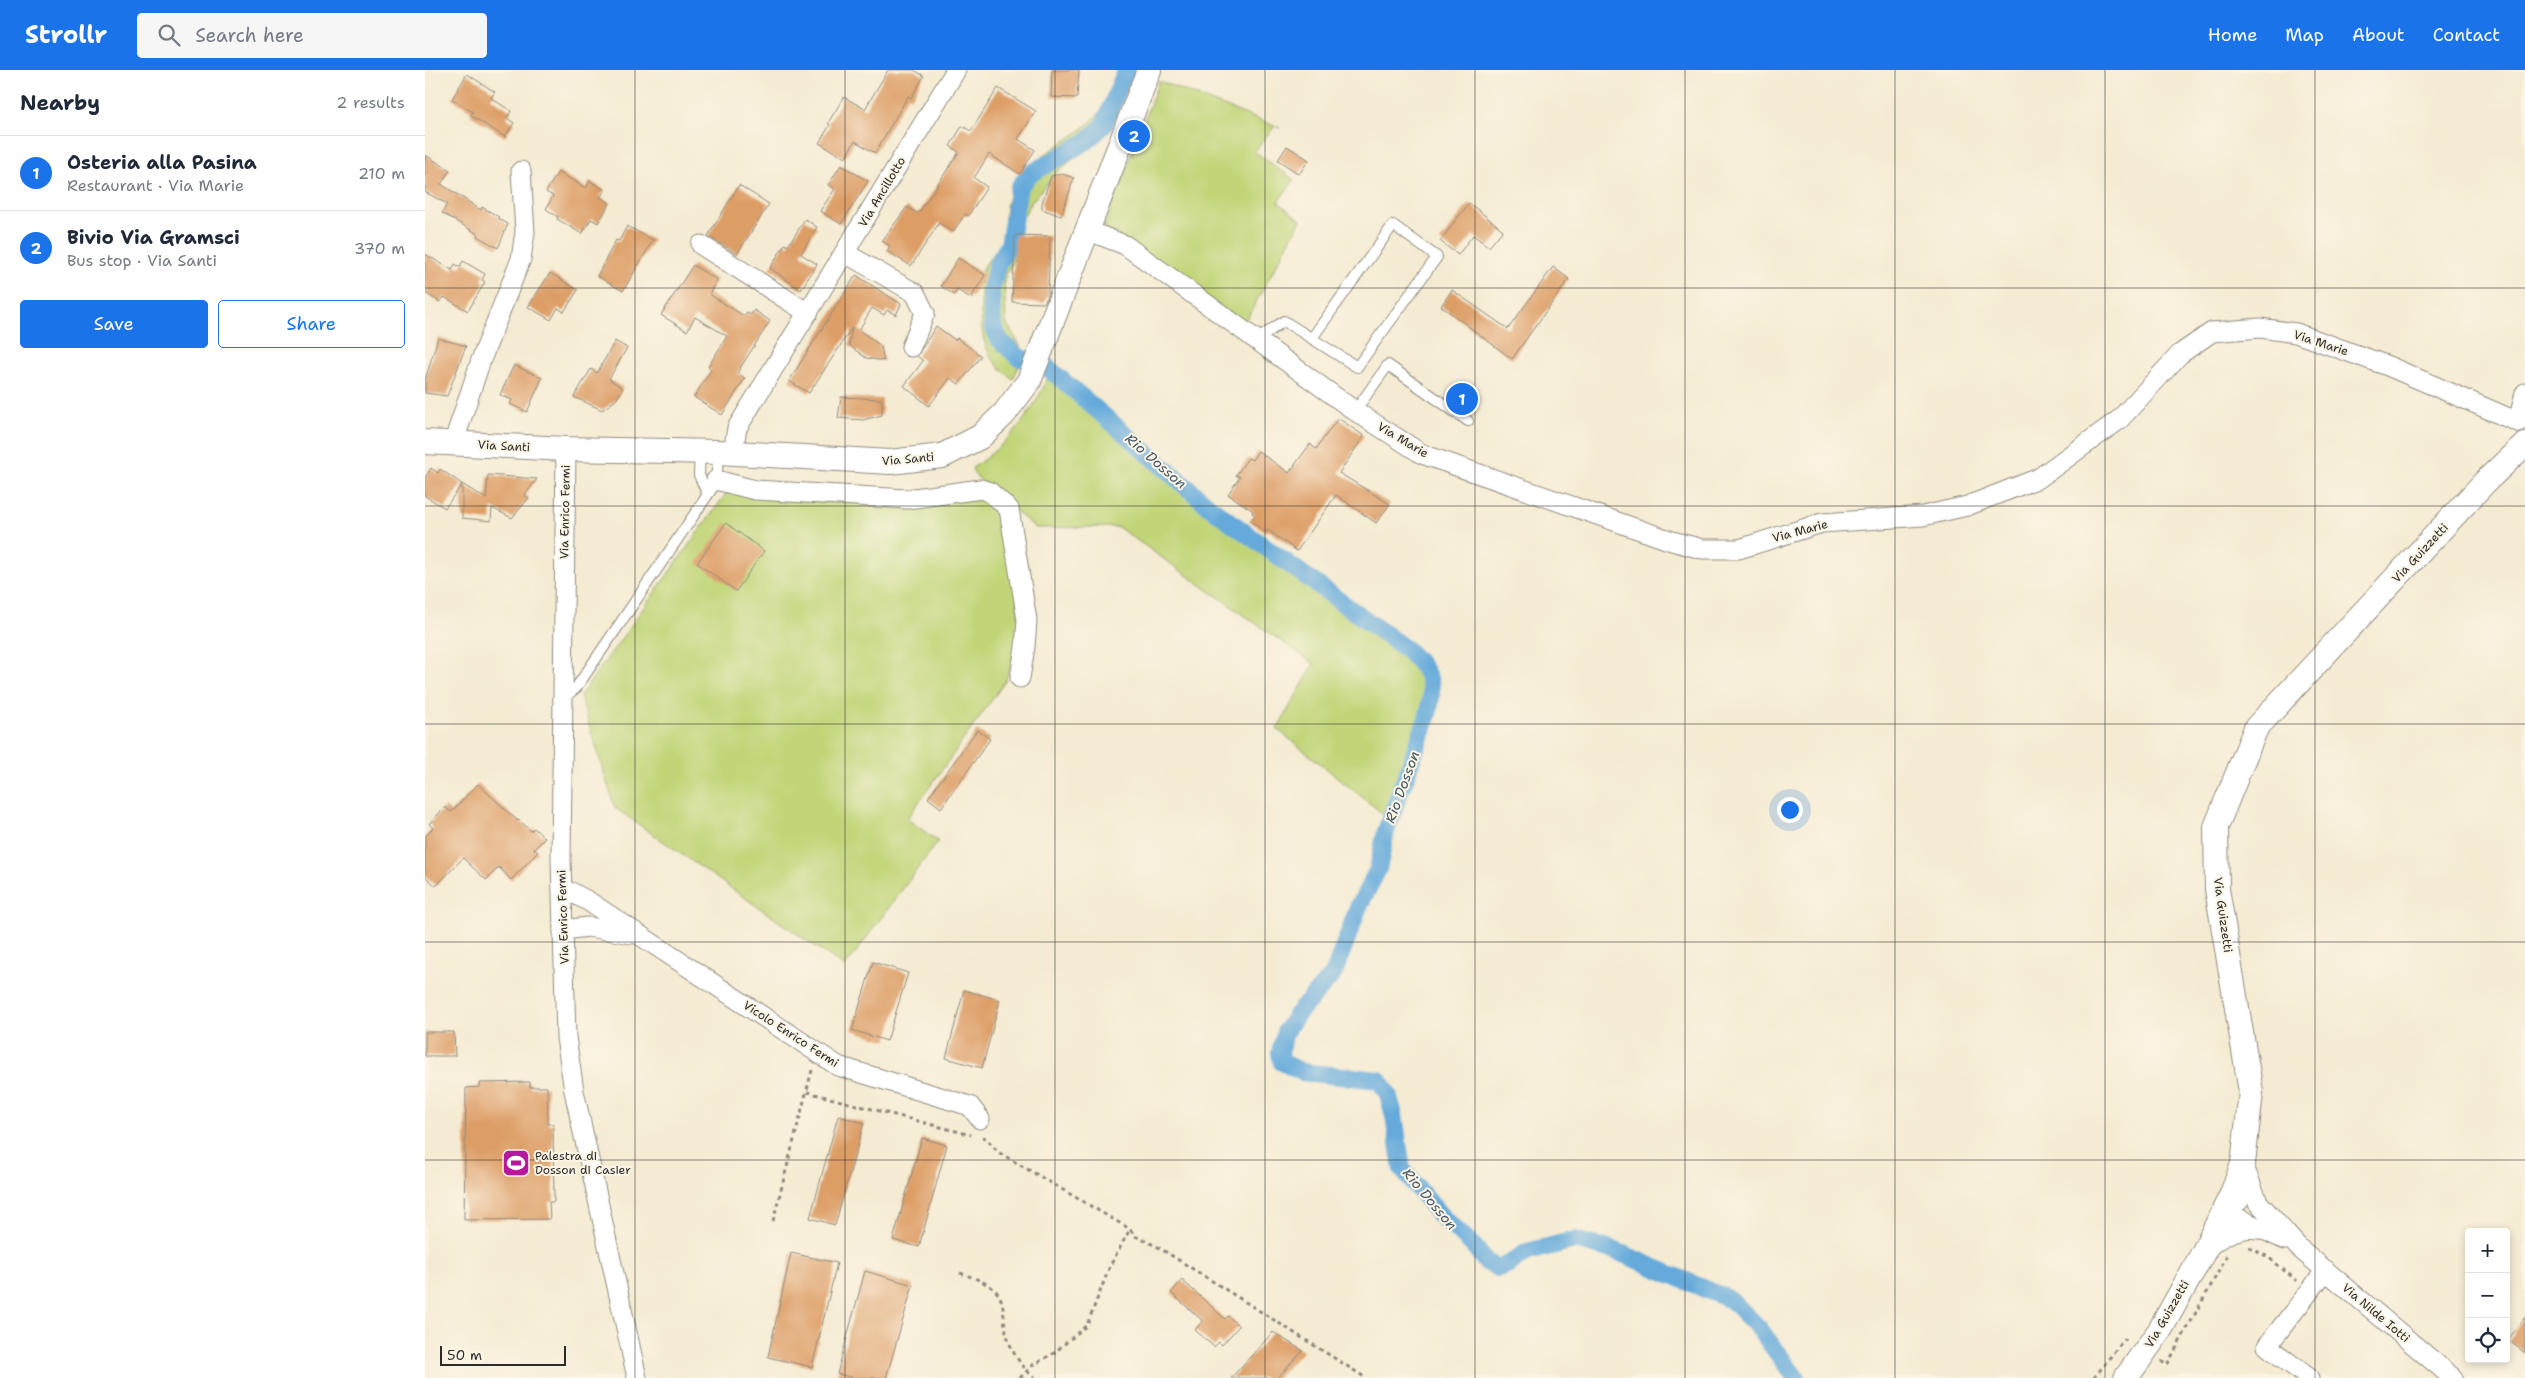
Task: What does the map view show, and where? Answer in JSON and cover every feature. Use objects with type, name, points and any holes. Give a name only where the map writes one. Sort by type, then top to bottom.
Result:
[{"type":"street","name":"Via Ancillotto","points":[[717,452],[737,428],[956,70]]},
{"type":"street","name":"Via Santi","points":[[425,442],[566,449],[717,452],[890,462],[942,456],[980,437],[1004,414],[1029,381],[1089,231],[1149,70]]},
{"type":"street","points":[[457,443],[457,432],[481,360],[521,259],[525,232],[521,172]]},
{"type":"street","name":"Via Marie","points":[[1089,231],[1125,245],[1258,339],[1355,411],[1422,454],[1672,541],[1702,549],[1739,549],[1823,523],[1923,516],[1967,506],[2039,478],[2120,419],[2180,354],[2212,332],[2260,328],[2296,333],[2388,366],[2523,437]]},
{"type":"street","points":[[701,245],[808,313]]},
{"type":"street","points":[[845,253],[915,294],[925,314],[911,347]]},
{"type":"street","points":[[2523,437],[2525,393]]},
{"type":"street","name":"Via Guizzetti","points":[[2126,1378],[2160,1330],[2204,1251],[2228,1203],[2243,1164],[2251,1092],[2217,889],[2216,827],[2244,755],[2256,728],[2485,482],[2523,437]]},
{"type":"street","name":"Via Enrico Fermi","points":[[566,449],[561,859],[566,1037],[574,1091],[637,1378]]},
{"type":"street","points":[[712,486],[907,499],[974,490],[990,492],[1009,508],[1027,620],[1019,678]]},
{"type":"street","name":"Vicolo Enrico Fermi","points":[[563,892],[571,892],[589,900],[839,1066],[970,1106],[980,1119]]},
{"type":"street","name":"Vicolo Enrico Fermi","points":[[563,930],[588,927],[641,936]]},
{"type":"street","name":"Via Nilde Iotti","points":[[2243,1164],[2266,1223]]},
{"type":"street","name":"Via Nilde Iotti","points":[[2228,1203],[2236,1216],[2266,1223],[2299,1248],[2453,1378]]},
{"type":"street","points":[[2204,1251],[2227,1234],[2266,1223]]},
{"type":"street","points":[[2309,1378],[2267,1346],[2326,1270]]},
{"type":"lane","points":[[1258,339],[1284,321],[1357,368],[1437,257],[1393,224],[1312,338]]},
{"type":"lane","points":[[1355,411],[1389,365],[1468,421]]},
{"type":"lane","points":[[712,486],[699,475],[717,452]]},
{"type":"lane","points":[[563,698],[576,688],[712,486],[717,452]]},
{"type":"path","points":[[773,1221],[813,1072],[810,1066]]},
{"type":"path","points":[[807,1092],[985,1138],[998,1152],[1130,1229],[1135,1236],[1158,1246],[1366,1378]]},
{"type":"path","points":[[1020,1378],[1087,1325],[1110,1266],[1130,1229]]},
{"type":"path","points":[[2241,1247],[2259,1251],[2303,1286]]},
{"type":"path","points":[[2159,1360],[2167,1365],[2229,1252]]},
{"type":"path","points":[[960,1273],[979,1279],[995,1290],[1004,1307],[1012,1350],[1034,1378]]},
{"type":"path","points":[[2094,1378],[2124,1339],[2132,1343]]},
{"type":"green space","points":[[1118,70],[1131,70],[1108,131],[1058,171],[1033,200],[1020,222],[1016,254],[1004,280],[1006,323],[1025,353],[1013,379],[995,363],[983,336],[981,281],[983,269],[1004,237],[1007,202],[1016,183],[1047,153],[1091,122],[1103,108],[1112,92]]},
{"type":"green space","points":[[1159,81],[1275,126],[1254,151],[1294,180],[1278,202],[1301,220],[1244,324],[1104,227]]},
{"type":"green space","points":[[1050,372],[1183,473],[1218,505],[1293,563],[1362,611],[1432,666],[1438,702],[1397,825],[1277,729],[1314,664],[1118,527],[1035,528],[974,474],[972,468],[997,449],[1028,414],[1044,387]]},
{"type":"green space","points":[[728,491],[985,494],[1009,510],[1020,634],[1006,680],[907,819],[938,841],[845,967],[615,808],[580,696]]},
{"type":"building","points":[[888,70],[914,70],[924,76],[911,98],[908,96],[875,153],[855,141],[845,158],[819,143],[830,125],[828,123],[844,97],[865,109]]},
{"type":"building","points":[[1052,70],[1079,70],[1077,98],[1051,97]]},
{"type":"building","points":[[467,74],[495,92],[491,98],[511,111],[507,118],[514,123],[505,137],[470,115],[473,112],[452,99]]},
{"type":"building","points":[[998,88],[1036,111],[1018,139],[1035,150],[1020,174],[989,154],[974,178],[987,187],[968,216],[965,214],[953,232],[939,223],[911,266],[887,251],[890,246],[882,241],[907,207],[917,213],[920,211],[959,152],[950,146],[962,126],[971,131]]},
{"type":"building","points":[[1287,146],[1309,160],[1299,174],[1278,160]]},
{"type":"building","points":[[425,155],[450,170],[441,184],[481,210],[482,207],[508,224],[498,248],[442,213],[447,204],[425,192]]},
{"type":"building","points":[[841,165],[868,181],[841,224],[820,211],[835,189],[828,185]]},
{"type":"building","points":[[558,172],[586,188],[590,181],[605,190],[600,197],[610,203],[598,223],[591,219],[582,234],[557,219],[558,217],[546,209],[553,196],[546,192]]},
{"type":"building","points":[[1062,174],[1074,178],[1061,216],[1042,209],[1042,203],[1051,176]]},
{"type":"building","points":[[739,185],[769,204],[737,254],[708,236]]},
{"type":"building","points":[[1469,203],[1503,230],[1489,247],[1473,235],[1458,255],[1440,241]]},
{"type":"building","points":[[805,219],[817,227],[801,254],[817,264],[801,290],[770,268],[785,244],[788,246]]},
{"type":"building","points":[[627,226],[653,240],[623,291],[597,276],[616,240],[619,241]]},
{"type":"building","points":[[1015,235],[1050,236],[1048,295],[1044,303],[1012,302]]},
{"type":"building","points":[[425,254],[452,270],[455,264],[460,267],[463,261],[485,274],[482,280],[485,282],[468,311],[444,297],[440,302],[425,293]]},
{"type":"building","points":[[958,258],[985,275],[971,298],[957,290],[954,295],[941,286]]},
{"type":"building","points":[[693,265],[717,280],[709,294],[744,316],[747,312],[751,315],[754,310],[770,321],[737,373],[745,378],[722,415],[694,397],[711,370],[708,367],[727,336],[695,317],[687,331],[661,315]]},
{"type":"building","points":[[1553,267],[1569,279],[1512,359],[1441,306],[1452,290],[1508,329]]},
{"type":"building","points":[[550,273],[578,290],[564,312],[558,308],[551,320],[528,307]]},
{"type":"building","points":[[856,275],[901,304],[896,315],[887,310],[884,315],[872,308],[859,330],[881,346],[884,361],[866,358],[849,345],[852,328],[809,393],[789,381]]},
{"type":"building","points":[[936,326],[955,340],[957,338],[981,356],[959,384],[950,378],[929,406],[904,386],[923,361],[917,356]]},
{"type":"building","points":[[438,338],[466,346],[447,396],[425,393],[425,380]]},
{"type":"building","points":[[615,341],[627,348],[609,379],[623,388],[616,400],[602,410],[574,397],[591,369],[597,373]]},
{"type":"building","points":[[514,365],[542,378],[527,412],[510,404],[512,400],[500,395]]},
{"type":"building","points":[[841,397],[882,399],[882,415],[863,420],[838,418]]},
{"type":"building","points":[[1338,418],[1364,436],[1339,473],[1390,504],[1376,523],[1336,495],[1297,551],[1268,530],[1265,532],[1250,521],[1255,515],[1252,513],[1253,511],[1228,494],[1240,477],[1236,475],[1248,458],[1252,460],[1258,451],[1289,473],[1310,444],[1316,449]]},
{"type":"building","points":[[431,468],[438,473],[440,469],[462,484],[445,508],[425,496],[425,478]]},
{"type":"building","points":[[488,475],[537,479],[525,495],[529,498],[512,518],[492,508],[491,521],[462,518],[462,484],[486,499]]},
{"type":"building","points":[[726,523],[764,551],[736,591],[697,563]]},
{"type":"building","points":[[977,730],[990,739],[941,808],[928,798]]},
{"type":"building","points":[[478,784],[518,821],[531,831],[534,828],[545,838],[534,849],[538,852],[511,880],[499,867],[486,880],[463,858],[436,886],[425,876],[425,837],[433,828],[429,824],[445,807],[451,812]]},
{"type":"building","points":[[873,962],[908,973],[887,1041],[852,1030]]},
{"type":"building","points":[[964,990],[1000,1000],[982,1068],[946,1058]]},
{"type":"building","points":[[425,1032],[454,1032],[455,1056],[425,1056]]},
{"type":"building","name":"Palestra di Dosson di Casier","points":[[530,1082],[530,1087],[547,1087],[548,1124],[553,1124],[554,1202],[549,1202],[550,1219],[464,1220],[466,1088],[479,1087],[479,1083]]},
{"type":"building","points":[[838,1116],[864,1123],[835,1225],[810,1218]]},
{"type":"building","points":[[922,1138],[947,1145],[919,1247],[893,1240]]},
{"type":"building","points":[[791,1253],[837,1263],[812,1367],[768,1357]]},
{"type":"building","points":[[865,1271],[913,1285],[886,1378],[854,1378],[837,1374]]},
{"type":"building","points":[[1182,1280],[1225,1319],[1228,1316],[1239,1326],[1222,1345],[1219,1342],[1214,1347],[1195,1330],[1203,1321],[1171,1293]]},
{"type":"building","points":[[2525,1317],[2525,1353],[2510,1342],[2510,1337]]},
{"type":"building","points":[[1273,1332],[1303,1351],[1277,1378],[1231,1378]]},
{"type":"waterway","name":"Rio Dosson","points":[[1126,70],[1104,125],[1087,141],[1030,174],[1019,187],[1009,245],[997,265],[991,290],[993,326],[999,339],[1018,357],[1047,367],[1210,507],[1407,650],[1422,666],[1431,688],[1430,707],[1427,718],[1386,831],[1378,869],[1358,908],[1334,973],[1297,1014],[1285,1032],[1280,1053],[1282,1062],[1302,1072],[1379,1080],[1388,1094],[1394,1115],[1402,1169],[1440,1215],[1473,1245],[1486,1262],[1498,1268],[1509,1264],[1527,1252],[1575,1240],[1616,1251],[1731,1300],[1758,1327],[1796,1378]]},
{"type":"place","name":"Bivio Via Gramsci","points":[[1134,136]]},
{"type":"place","name":"Osteria alla Pasina","points":[[1462,399]]},
{"type":"place","name":"Palestra di Dosson di Casier","points":[[516,1163]]}]
